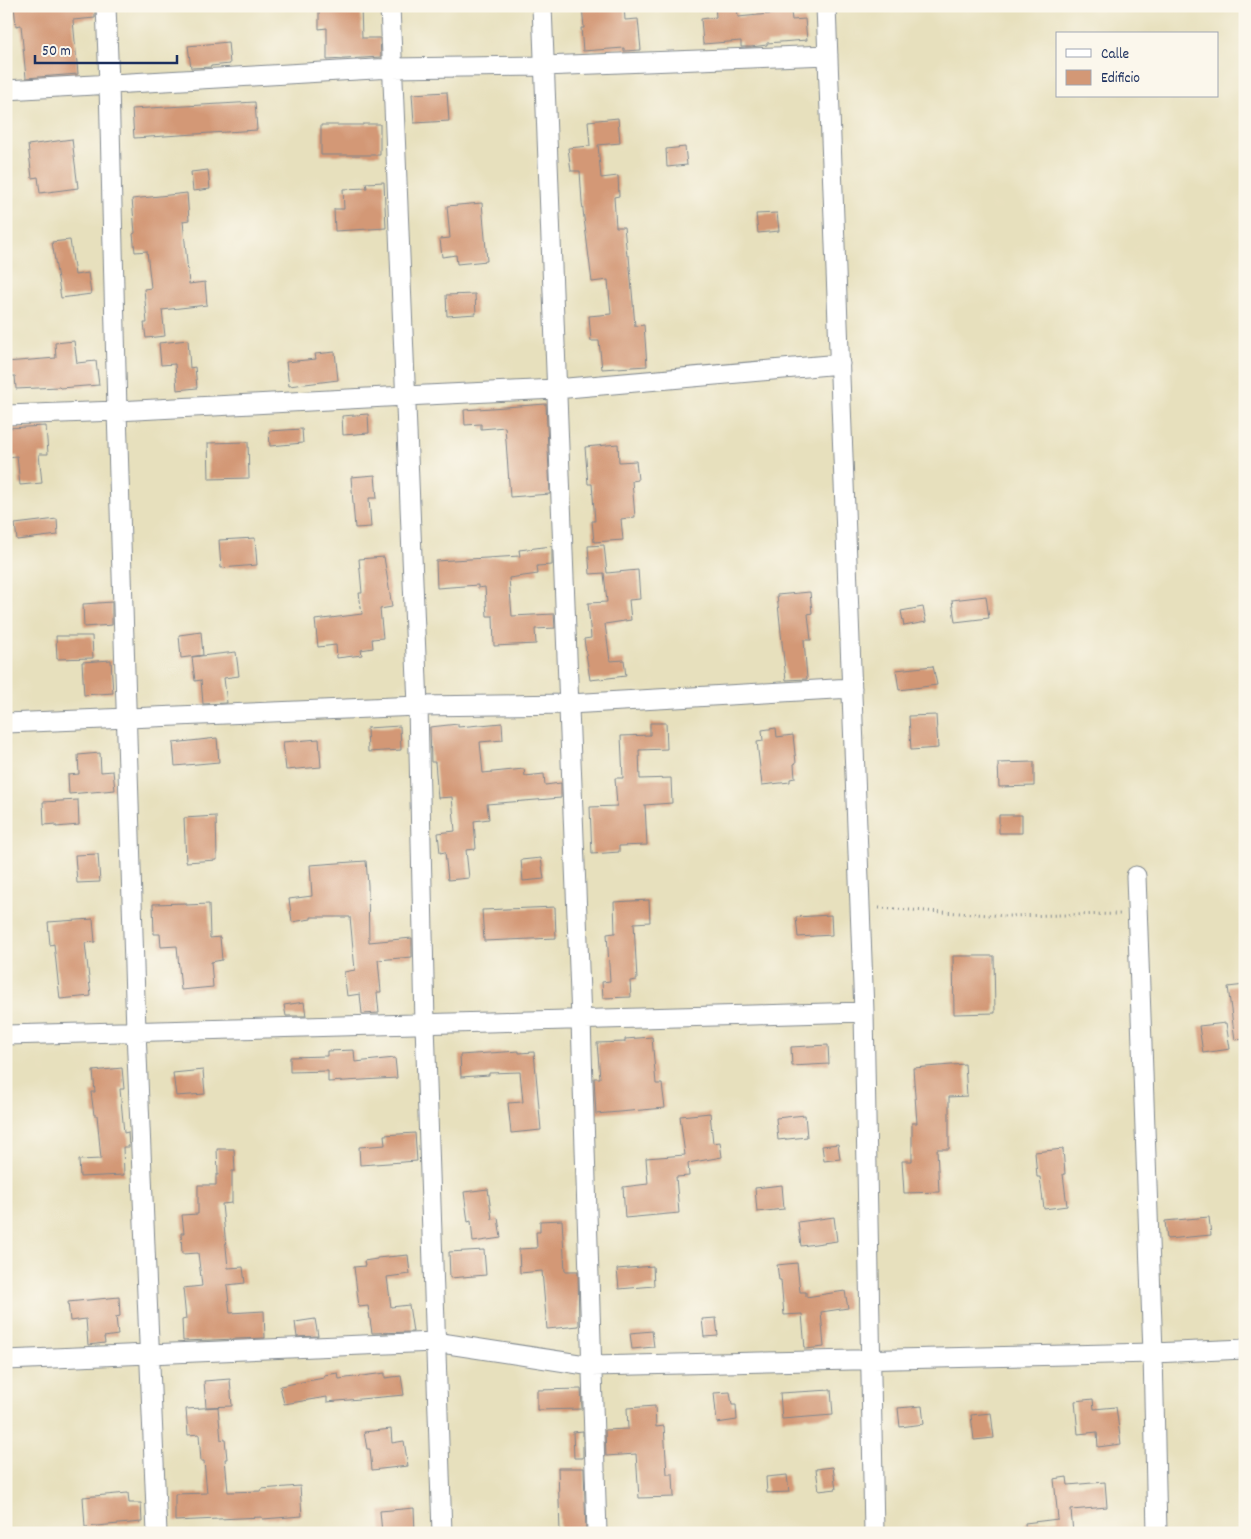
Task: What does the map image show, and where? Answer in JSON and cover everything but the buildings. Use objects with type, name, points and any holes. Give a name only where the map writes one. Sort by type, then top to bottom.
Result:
[{"type":"street","points":[[106,6],[136,1031],[157,1533]]},
{"type":"street","points":[[390,6],[418,706],[425,1024],[442,1533]]},
{"type":"street","points":[[542,6],[581,1020],[597,1533]]},
{"type":"street","points":[[826,6],[864,1012],[874,1533]]},
{"type":"street","points":[[6,90],[392,68],[543,66],[828,55]]},
{"type":"street","points":[[6,415],[556,390],[840,364]]},
{"type":"street","points":[[6,723],[418,706],[569,704],[852,688]]},
{"type":"street","points":[[1136,876],[1153,1353],[1157,1533]]},
{"type":"street","points":[[6,1035],[864,1012]]},
{"type":"street","points":[[6,1360],[435,1342],[592,1366],[870,1358],[1153,1353],[1245,1349]]},
{"type":"path","points":[[860,907],[1006,916],[1137,914]]}]
